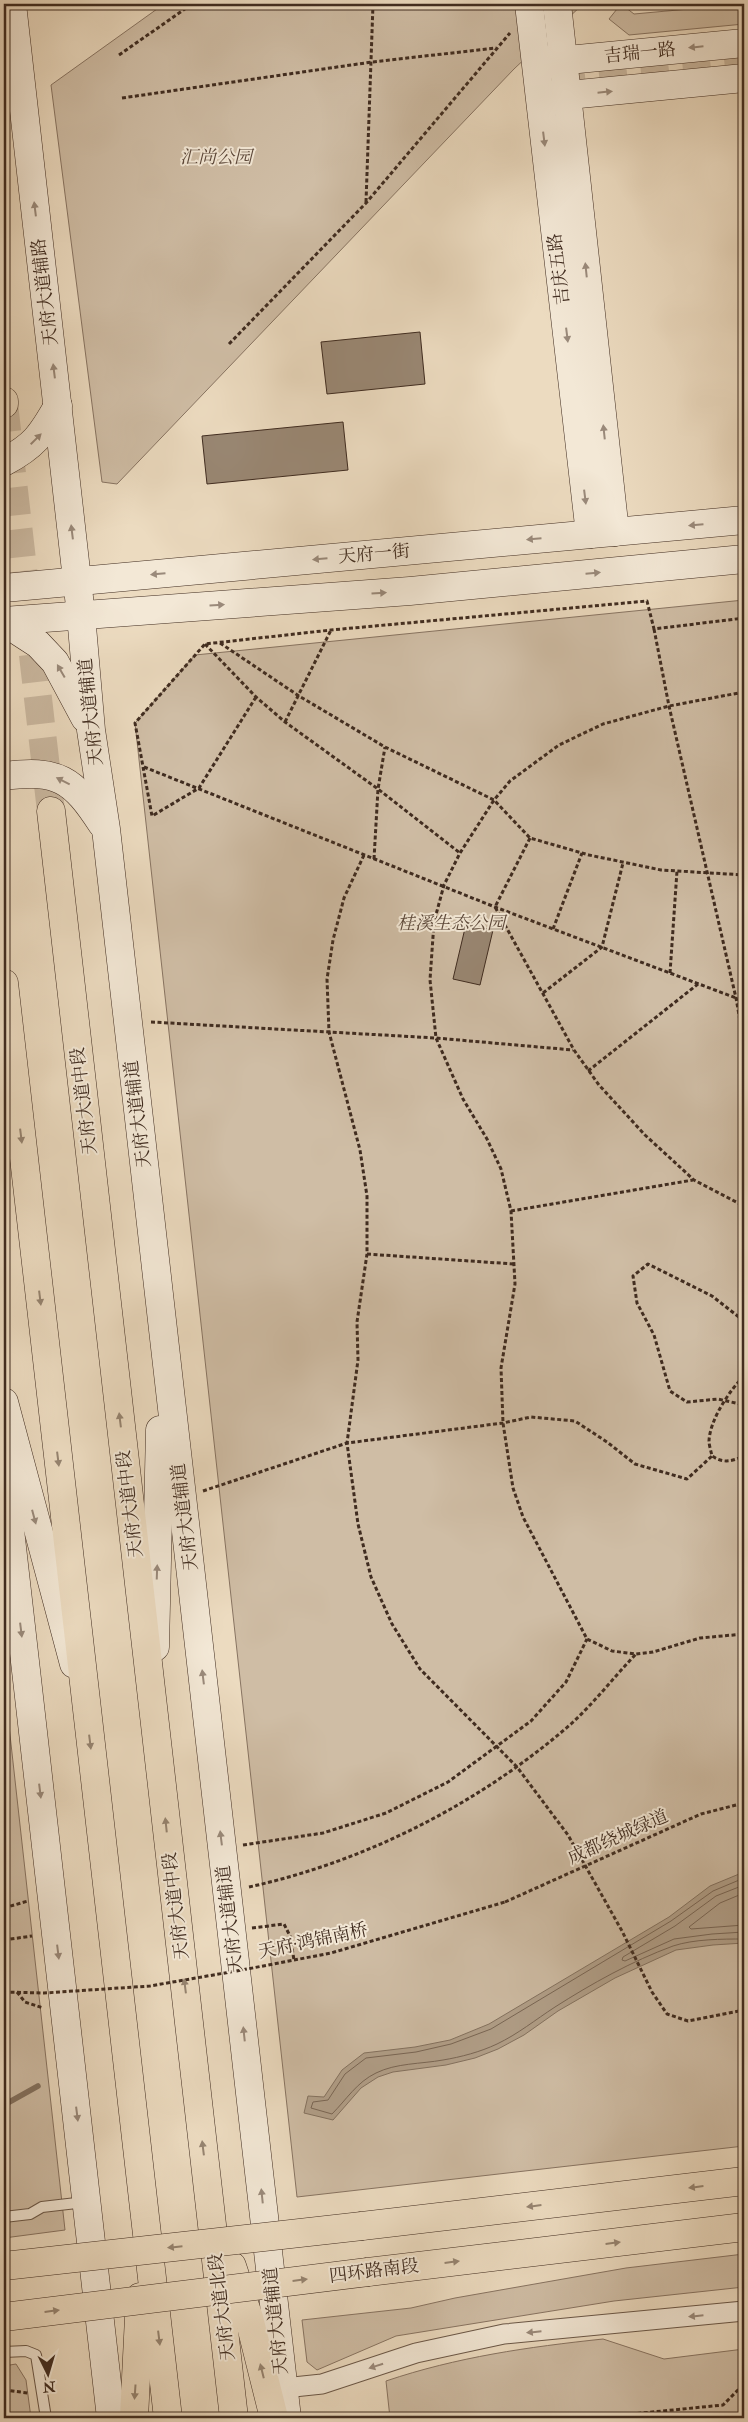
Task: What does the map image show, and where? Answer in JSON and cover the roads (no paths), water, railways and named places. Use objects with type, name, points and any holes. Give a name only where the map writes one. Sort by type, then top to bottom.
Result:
[{"type":"main road","name":"天府大道中段","points":[[51,812],[209,2196]]},
{"type":"main road","points":[[4,983],[168,2418]]},
{"type":"main road","points":[[4,2266],[744,2181]]},
{"type":"main road","points":[[209,2196],[249,2318],[274,2418]]},
{"type":"main road","name":"天府大道北段","points":[[209,2196],[234,2418]]},
{"type":"main road","points":[[134,2418],[143,2203]]},
{"type":"main road","name":"四环路南段","points":[[4,2317],[744,2227]]},
{"type":"street","name":"天府大道辅路","points":[[12,4],[78,581]]},
{"type":"street","name":"吉庆五路","points":[[529,4],[539,98],[603,533]]},
{"type":"street","name":"吉庆五路","points":[[557,4],[564,60],[603,533]]},
{"type":"street","name":"吉瑞一路","points":[[536,62],[744,42]]},
{"type":"street","name":"吉瑞一路","points":[[539,98],[744,78]]},
{"type":"street","points":[[4,462],[24,451],[42,435],[58,406]]},
{"type":"street","name":"天府一街","points":[[4,589],[744,520]]},
{"type":"street","points":[[4,622],[410,591],[744,559]]},
{"type":"street","name":"天府大道辅道","points":[[78,581],[91,730],[106,829],[287,2418]]},
{"type":"street","points":[[4,589],[38,604],[81,615]]},
{"type":"street","points":[[4,622],[38,644],[56,662],[91,730]]},
{"type":"street","points":[[4,776],[36,772],[62,779],[84,796],[106,829]]},
{"type":"street","points":[[153,1708],[163,1331]]},
{"type":"street","points":[[4,1402],[87,1715]]},
{"type":"street","points":[[4,1477],[111,2418]]},
{"type":"street","points":[[284,2388],[322,2384],[416,2353],[504,2334],[744,2311]]},
{"type":"lane","points":[[4,2217],[30,2214],[42,2207],[87,2202]]},
{"type":"lane","points":[[4,2352],[26,2351],[36,2355],[46,2418]]},
{"type":"water","points":[[744,1872],[744,1943],[676,1950],[615,1978],[558,2011],[524,2035],[498,2049],[475,2058],[446,2065],[393,2072],[378,2077],[361,2088],[333,2120],[304,2113],[308,2096],[324,2097],[342,2070],[364,2053],[415,2047],[450,2040],[489,2024],[669,1917],[710,1886]]},
{"type":"waterway","points":[[4,2105],[38,2086]]},
{"type":"tunnel","points":[[543,4],[552,82],[744,63]]},
{"type":"tunnel","points":[[4,404],[51,811]]},
{"type":"park label","name":"汇尚公园","points":[[216,157]]},
{"type":"park label","name":"桂溪生态公园","points":[[451,923]]}]
